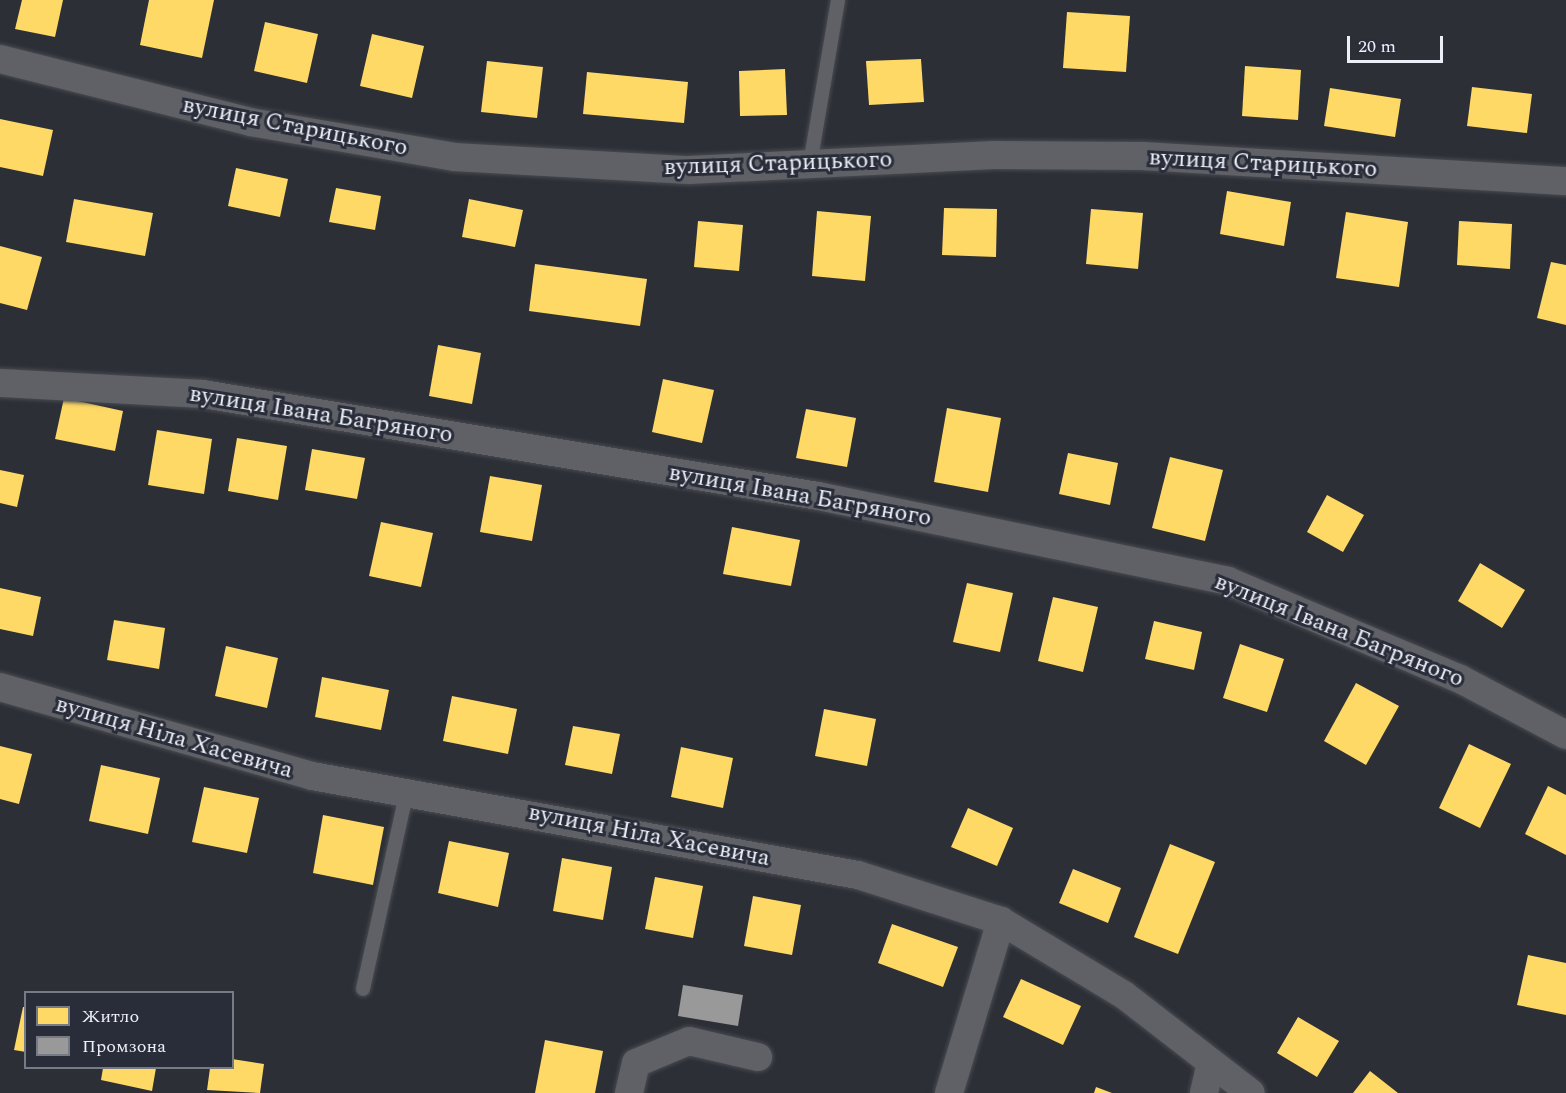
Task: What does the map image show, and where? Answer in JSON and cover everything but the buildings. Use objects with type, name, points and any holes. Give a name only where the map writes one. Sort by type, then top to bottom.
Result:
[{"type":"street","name":"вулиця Старицького","points":[[0,59],[250,123],[454,157],[689,170],[994,155],[1144,156],[1566,181]]},
{"type":"street","name":"вулиця Івана Багряного","points":[[0,383],[203,394],[818,496],[1228,581],[1460,679],[1566,735]]},
{"type":"street","name":"вулиця Ніла Хасевича","points":[[0,687],[312,776],[407,791],[858,875],[1001,921],[1124,995],[1251,1093]]},
{"type":"street","points":[[950,1093],[1001,921]]},
{"type":"street","points":[[629,1093],[636,1063],[689,1041],[758,1057]]},
{"type":"street","points":[[1204,1093],[1211,1062]]},
{"type":"lane","points":[[810,164],[838,0]]},
{"type":"lane","points":[[363,989],[407,791]]}]
